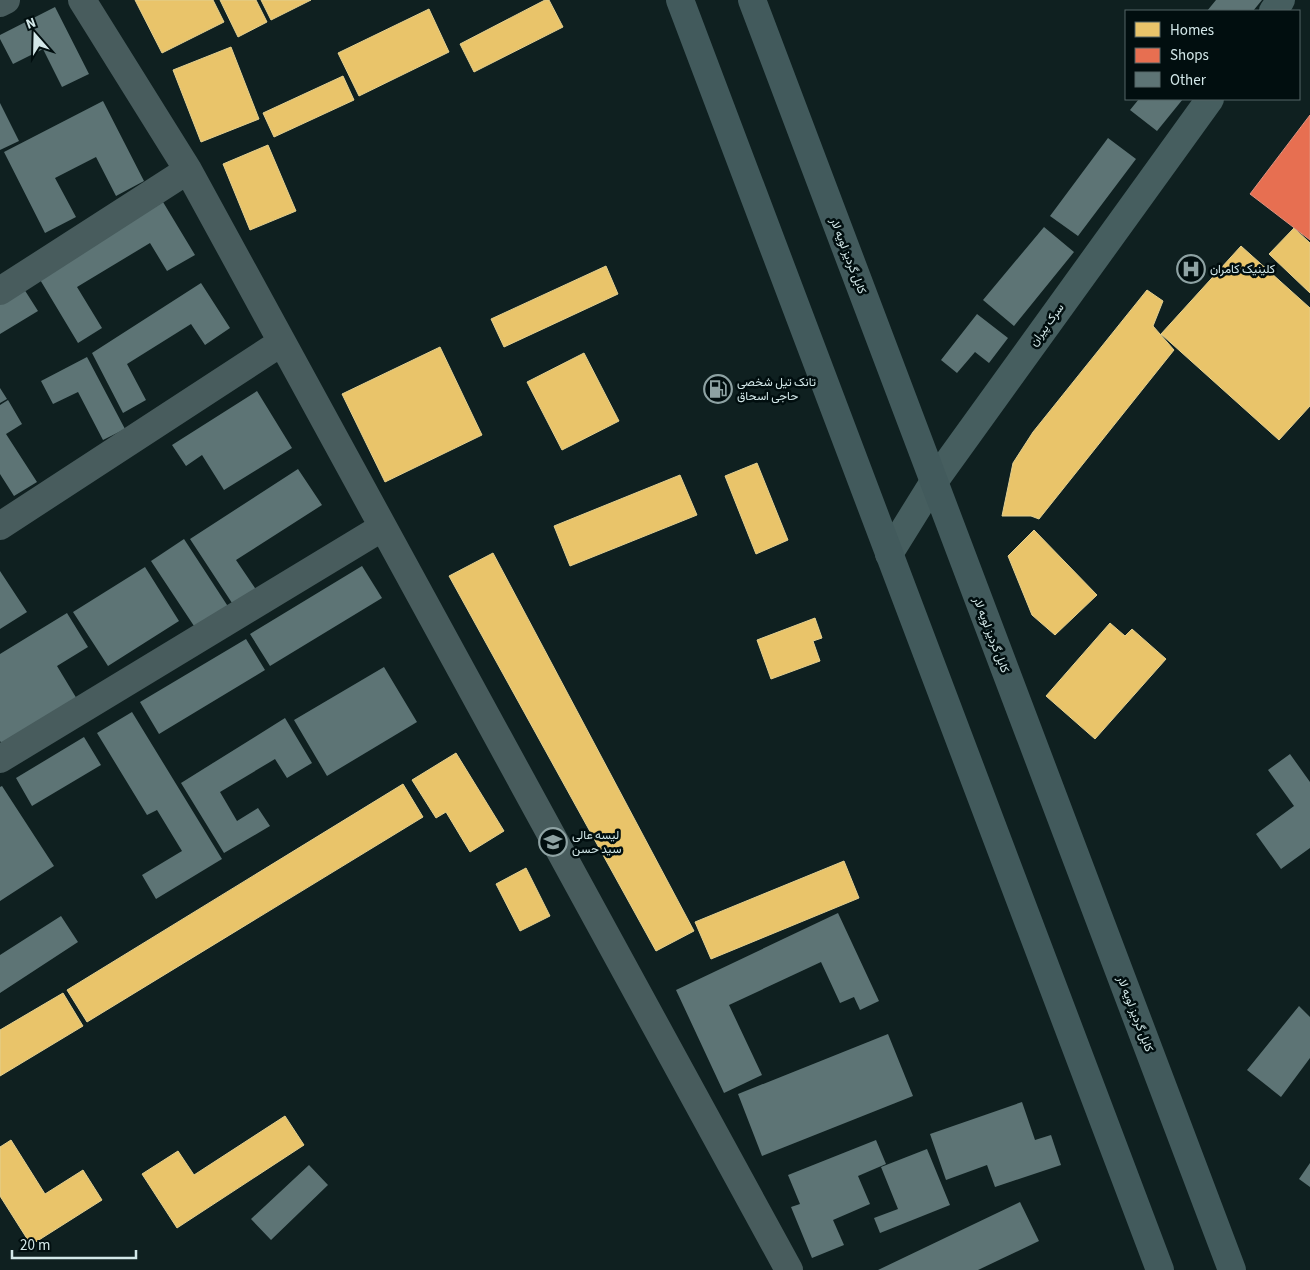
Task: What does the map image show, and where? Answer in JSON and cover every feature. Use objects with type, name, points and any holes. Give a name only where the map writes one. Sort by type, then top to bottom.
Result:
[{"type":"highway","points":[[680,0],[1160,1270]]},
{"type":"highway","name":"کابل گردیز لویه لار","points":[[752,0],[1232,1270]]},
{"type":"street","points":[[0,3],[6,0]]},
{"type":"street","points":[[82,0],[188,170],[789,1270]]},
{"type":"street","points":[[1273,10],[1281,0]]},
{"type":"street","name":"سرک پیران","points":[[889,554],[933,482],[1209,100]]},
{"type":"street","points":[[0,291],[188,170]]},
{"type":"street","points":[[0,526],[282,342]]},
{"type":"street","points":[[0,760],[383,527]]},
{"type":"building: Homes","points":[[135,0],[213,0],[224,22],[162,53]]},
{"type":"building: Homes","points":[[220,0],[256,0],[267,22],[238,37]]},
{"type":"building: Homes","points":[[261,0],[311,0],[271,20]]},
{"type":"building: Homes","points":[[545,0],[549,0],[563,27],[474,72],[460,44]]},
{"type":"building: Homes","points":[[429,9],[449,52],[359,96],[338,53]]},
{"type":"building: Homes","points":[[231,47],[259,119],[201,142],[173,70]]},
{"type":"building: Homes","points":[[343,76],[354,100],[274,137],[263,113]]},
{"type":"building: Homes","points":[[268,145],[296,211],[250,230],[223,164]]},
{"type":"building: Homes","points":[[1294,228],[1310,243],[1310,293],[1269,254]]},
{"type":"building: Homes","points":[[1241,246],[1310,308],[1310,406],[1279,440],[1161,334]]},
{"type":"building: Homes","points":[[606,266],[618,294],[504,347],[491,319]]},
{"type":"building: Homes","points":[[1147,290],[1163,301],[1153,326],[1174,350],[1039,519],[1031,516],[1002,516],[1013,463],[1033,432]]},
{"type":"building: Homes","points":[[440,347],[482,435],[385,482],[342,394]]},
{"type":"building: Homes","points":[[584,353],[619,421],[562,450],[527,382]]},
{"type":"building: Homes","points":[[757,463],[788,540],[756,554],[725,476]]},
{"type":"building: Homes","points":[[680,475],[697,515],[570,566],[554,526]]},
{"type":"building: Homes","points":[[1034,530],[1097,595],[1055,635],[1032,615],[1008,556]]},
{"type":"building: Homes","points":[[493,553],[694,931],[656,951],[449,576]]},
{"type":"building: Homes","points":[[815,618],[822,638],[813,641],[820,661],[771,679],[757,640]]},
{"type":"building: Homes","points":[[1110,623],[1125,636],[1132,629],[1166,659],[1095,739],[1046,696]]},
{"type":"building: Homes","points":[[456,753],[504,831],[470,852],[446,812],[436,818],[412,780]]},
{"type":"building: Homes","points":[[403,784],[423,817],[87,1022],[67,990]]},
{"type":"building: Homes","points":[[844,861],[859,898],[711,959],[695,922]]},
{"type":"building: Homes","points":[[526,868],[550,916],[520,931],[496,884]]},
{"type":"building: Homes","points":[[63,993],[83,1026],[0,1076],[0,1030]]},
{"type":"building: Homes","points":[[285,1116],[304,1145],[177,1228],[142,1174],[178,1151],[194,1175]]},
{"type":"building: Homes","points":[[11,1140],[45,1194],[83,1170],[102,1200],[31,1245],[0,1196],[0,1147]]},
{"type":"building: Shops","points":[[1310,115],[1310,240],[1250,194]]},
{"type":"building: Other","points":[[1216,0],[1262,0],[1254,10],[1208,10]]},
{"type":"building: Other","points":[[55,7],[89,74],[62,87],[43,49],[13,64],[0,39],[0,35]]},
{"type":"building: Other","points":[[1138,100],[1182,100],[1157,131],[1130,110]]},
{"type":"building: Other","points":[[103,101],[144,181],[116,196],[96,157],[55,178],[76,217],[45,233],[4,152]]},
{"type":"building: Other","points":[[0,103],[19,141],[0,150]]},
{"type":"building: Other","points":[[1108,138],[1136,159],[1078,236],[1050,216]]},
{"type":"building: Other","points":[[163,202],[195,255],[167,271],[150,243],[77,287],[102,328],[78,343],[39,278]]},
{"type":"building: Other","points":[[1044,227],[1074,252],[1014,326],[983,300]]},
{"type":"building: Other","points":[[201,283],[230,328],[205,345],[191,324],[127,364],[146,400],[123,413],[92,353]]},
{"type":"building: Other","points":[[24,289],[38,311],[0,334],[0,304]]},
{"type":"building: Other","points":[[977,314],[1008,338],[989,363],[975,352],[957,373],[941,360]]},
{"type":"building: Other","points":[[87,357],[125,429],[103,440],[78,392],[53,404],[41,381]]},
{"type":"building: Other","points":[[0,388],[7,399],[0,403]]},
{"type":"building: Other","points":[[257,391],[292,448],[224,490],[202,455],[186,466],[172,445]]},
{"type":"building: Other","points":[[8,400],[22,424],[6,434],[37,482],[14,496],[0,474],[0,405]]},
{"type":"building: Other","points":[[298,469],[322,505],[236,560],[257,591],[234,606],[190,539]]},
{"type":"building: Other","points":[[184,539],[229,608],[196,629],[151,561]]},
{"type":"building: Other","points":[[362,566],[382,598],[270,666],[250,634]]},
{"type":"building: Other","points":[[145,567],[179,621],[108,666],[73,612]]},
{"type":"building: Other","points":[[0,571],[27,612],[0,629]]},
{"type":"building: Other","points":[[67,613],[88,647],[57,666],[80,704],[6,750],[0,741],[0,654]]},
{"type":"building: Other","points":[[246,639],[265,670],[159,734],[140,702]]},
{"type":"building: Other","points":[[384,667],[417,722],[327,776],[294,720]]},
{"type":"building: Other","points":[[132,712],[222,859],[156,899],[142,875],[182,851],[157,810],[147,815],[97,733]]},
{"type":"building: Other","points":[[285,718],[312,763],[287,778],[275,759],[220,792],[237,821],[258,808],[270,826],[224,853],[181,783]]},
{"type":"building: Other","points":[[84,737],[101,765],[32,806],[16,778]]},
{"type":"building: Other","points":[[1290,754],[1310,782],[1310,848],[1281,869],[1256,834],[1294,806],[1268,770]]},
{"type":"building: Other","points":[[2,786],[54,866],[0,901],[0,787]]},
{"type":"building: Other","points":[[838,913],[879,1001],[860,1010],[854,997],[840,1003],[821,962],[729,1005],[762,1075],[724,1093],[676,990]]},
{"type":"building: Other","points":[[61,916],[78,942],[0,993],[0,955]]},
{"type":"building: Other","points":[[1299,1006],[1310,1017],[1310,1058],[1281,1097],[1247,1070]]},
{"type":"building: Other","points":[[888,1034],[913,1096],[762,1156],[738,1094]]},
{"type":"building: Other","points":[[1022,1102],[1035,1140],[1051,1135],[1061,1165],[995,1187],[987,1165],[946,1180],[930,1134]]},
{"type":"building: Other","points":[[876,1140],[886,1164],[858,1176],[870,1204],[833,1220],[844,1245],[812,1258],[791,1207],[800,1204],[788,1175]]},
{"type":"building: Other","points":[[927,1149],[950,1205],[880,1233],[874,1218],[898,1209],[881,1167]]},
{"type":"building: Other","points":[[1310,1163],[1310,1187],[1299,1179]]},
{"type":"building: Other","points":[[309,1165],[328,1185],[271,1240],[251,1219]]},
{"type":"building: Other","points":[[1020,1202],[1039,1241],[978,1270],[878,1270]]},
{"type":"place","name":"کلینیک کامران","points":[[1191,269]]},
{"type":"place","name":"تانک تیل شخصی حاجی اسحاق","points":[[718,389]]},
{"type":"place","name":"لیسه عالی سید حسن","points":[[553,842]]}]
